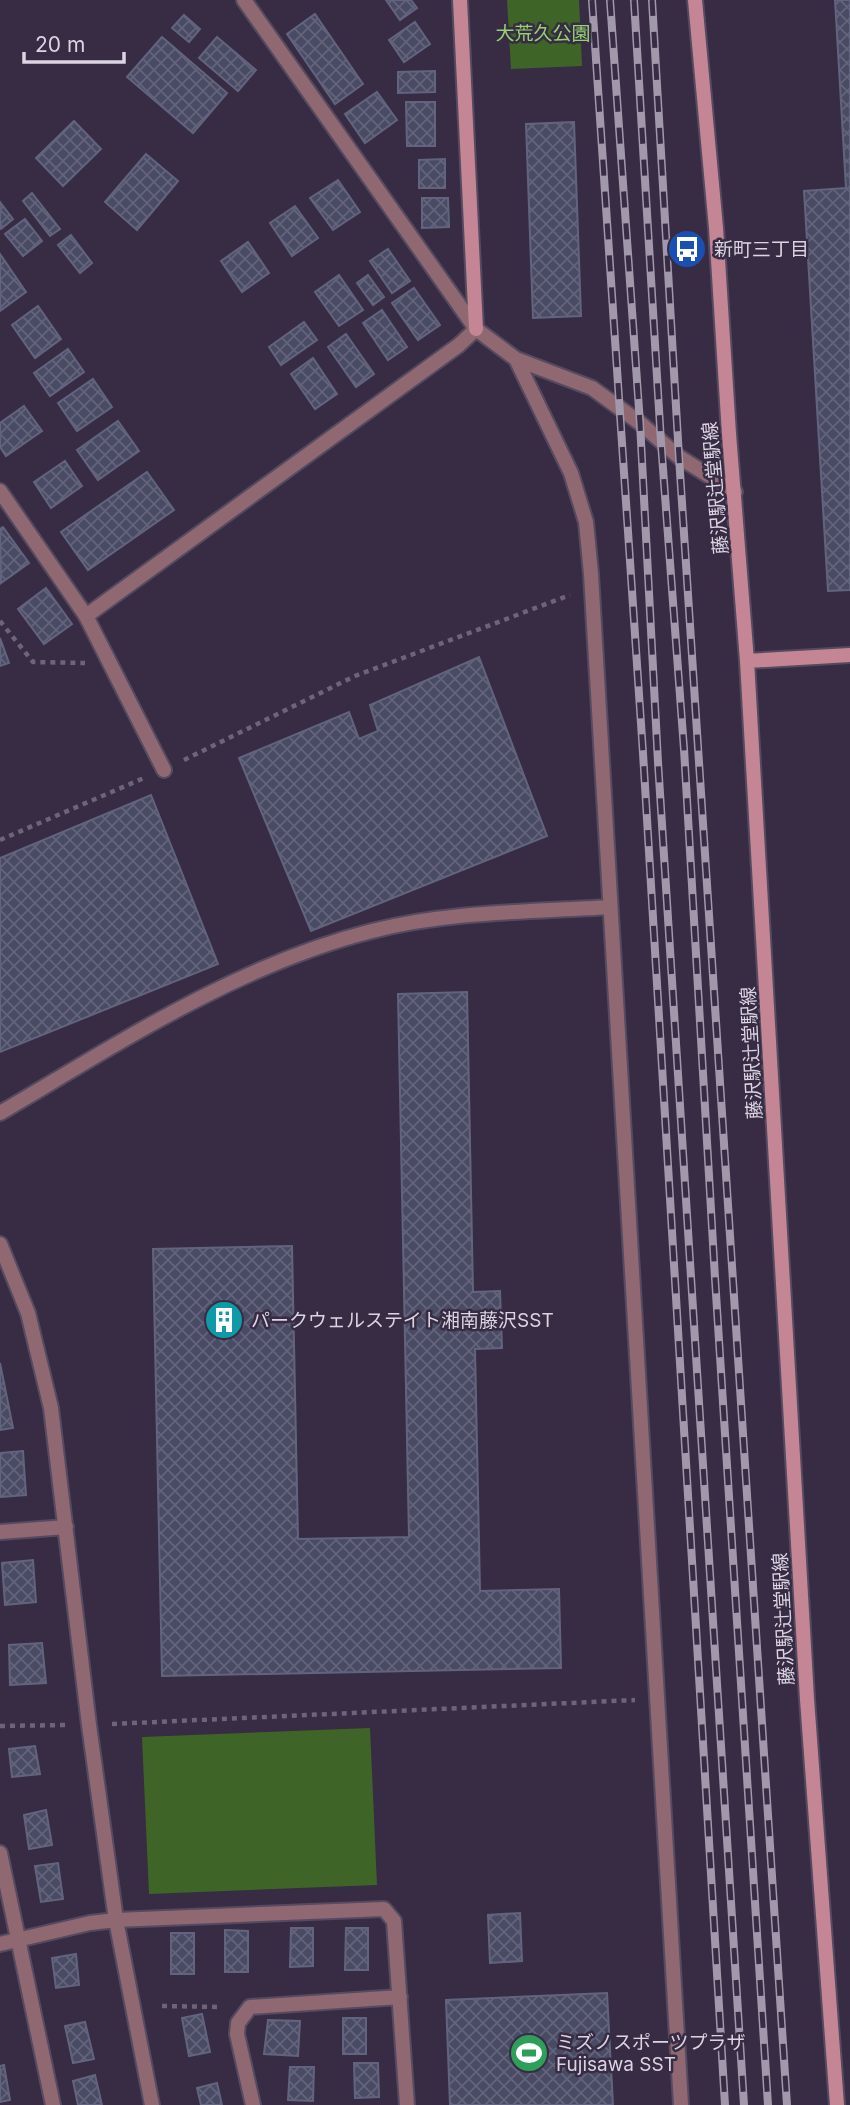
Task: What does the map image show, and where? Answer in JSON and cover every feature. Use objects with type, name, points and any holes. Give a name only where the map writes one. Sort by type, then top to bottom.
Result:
[{"type":"street","points":[[244,0],[477,329],[516,359],[592,388],[679,457],[735,492]]},
{"type":"street","points":[[460,0],[477,329]]},
{"type":"street","name":"藤沢駅辻堂駅線","points":[[695,0],[716,228],[747,661],[806,1685],[837,2105]]},
{"type":"street","points":[[86,617],[459,345],[477,329]]},
{"type":"street","points":[[516,359],[571,473],[586,522],[681,2105]]},
{"type":"street","points":[[0,491],[86,617],[164,770]]},
{"type":"street","points":[[747,661],[850,655]]},
{"type":"street","points":[[0,1112],[207,994],[296,955],[373,930],[444,918],[610,908]]},
{"type":"street","points":[[0,1244],[28,1313],[51,1408],[89,1725],[116,1920],[152,2105]]},
{"type":"street","points":[[0,1532],[66,1527]]},
{"type":"street","points":[[0,1853],[53,2105]]},
{"type":"street","points":[[0,1944],[90,1923],[116,1920],[384,1909],[394,1921],[407,2105]]},
{"type":"street","points":[[253,2105],[237,2034],[238,2023],[250,2007],[400,1997]]},
{"type":"path","points":[[0,840],[164,770],[355,676],[570,595]]},
{"type":"path","points":[[0,621],[33,662],[110,663]]},
{"type":"path","points":[[0,1726],[89,1725],[657,1700]]},
{"type":"path","points":[[162,2006],[250,2007]]},
{"type":"green space","name":"大荒久公園","points":[[507,0],[579,0],[582,66],[511,69]]},
{"type":"green space","points":[[370,1728],[377,1885],[149,1894],[142,1737]]},
{"type":"building","points":[[386,0],[411,0],[417,8],[400,20]]},
{"type":"building","points":[[835,0],[850,0],[850,590],[828,591],[804,191],[846,188]]},
{"type":"building","points":[[315,14],[363,84],[335,104],[287,34]]},
{"type":"building","points":[[184,15],[200,29],[189,42],[172,28]]},
{"type":"building","points":[[415,22],[430,44],[404,62],[389,40]]},
{"type":"building","points":[[162,37],[227,93],[193,133],[127,77]]},
{"type":"building","points":[[217,37],[256,70],[238,91],[199,58]]},
{"type":"building","points":[[435,71],[435,92],[398,93],[398,72]]},
{"type":"building","points":[[377,92],[397,120],[365,143],[345,114]]},
{"type":"building","points":[[406,102],[435,102],[435,146],[407,146]]},
{"type":"building","points":[[74,121],[101,149],[63,186],[36,158]]},
{"type":"building","points":[[574,122],[581,316],[533,318],[526,124]]},
{"type":"building","points":[[146,154],[178,181],[137,230],[105,202]]},
{"type":"building","points":[[445,159],[445,188],[419,188],[419,160]]},
{"type":"building","points":[[338,180],[360,212],[333,230],[310,198]]},
{"type":"building","points":[[32,193],[60,229],[50,236],[23,201]]},
{"type":"building","points":[[422,198],[448,198],[449,227],[422,228]]},
{"type":"building","points":[[0,202],[13,219],[1,229],[0,228]]},
{"type":"building","points":[[295,206],[318,238],[292,256],[270,223]]},
{"type":"building","points":[[25,219],[42,241],[23,256],[5,234]]},
{"type":"building","points":[[71,235],[92,263],[80,273],[58,245]]},
{"type":"building","points":[[248,242],[269,273],[242,292],[221,261]]},
{"type":"building","points":[[388,249],[410,281],[392,293],[370,261]]},
{"type":"building","points":[[0,254],[26,292],[0,311]]},
{"type":"building","points":[[339,275],[363,310],[339,326],[315,292]]},
{"type":"building","points":[[368,275],[384,297],[373,305],[357,283]]},
{"type":"building","points":[[414,288],[440,325],[418,340],[392,303]]},
{"type":"building","points":[[38,306],[61,339],[35,358],[12,325]]},
{"type":"building","points":[[382,310],[407,347],[388,360],[363,323]]},
{"type":"building","points":[[304,322],[317,340],[281,365],[269,347]]},
{"type":"building","points":[[346,334],[374,374],[356,387],[328,347]]},
{"type":"building","points":[[68,349],[84,372],[50,396],[34,373]]},
{"type":"building","points":[[313,358],[337,394],[315,409],[291,374]]},
{"type":"building","points":[[93,379],[112,407],[77,431],[58,403]]},
{"type":"building","points":[[24,406],[42,431],[6,456],[0,447],[0,423]]},
{"type":"building","points":[[118,421],[139,451],[98,480],[77,450]]},
{"type":"building","points":[[65,461],[82,486],[51,508],[34,482]]},
{"type":"building","points":[[147,472],[174,510],[88,570],[61,532]]},
{"type":"building","points":[[3,527],[29,563],[1,583],[0,529]]},
{"type":"building","points":[[46,588],[72,624],[44,644],[18,609]]},
{"type":"building","points":[[0,638],[9,663],[0,666]]},
{"type":"building","points":[[479,657],[547,836],[311,931],[239,758],[349,712],[359,739],[378,731],[370,705]]},
{"type":"building","points":[[151,795],[218,964],[0,1052],[0,858]]},
{"type":"building","name":"パークウェルステイト湘南藤沢SST","points":[[467,992],[473,1292],[500,1291],[502,1348],[475,1349],[480,1591],[559,1589],[561,1668],[162,1676],[153,1249],[292,1246],[298,1539],[409,1537],[398,994]]},
{"type":"building","points":[[0,1363],[13,1428],[0,1430]]},
{"type":"building","points":[[23,1451],[26,1495],[0,1497],[0,1453]]},
{"type":"building","points":[[33,1560],[36,1602],[5,1605],[2,1563]]},
{"type":"building","points":[[42,1643],[46,1683],[10,1685],[9,1645]]},
{"type":"building","points":[[35,1746],[40,1774],[12,1777],[9,1749]]},
{"type":"building","points":[[46,1810],[52,1845],[29,1849],[24,1815]]},
{"type":"building","points":[[58,1863],[63,1899],[41,1902],[35,1866]]},
{"type":"building","points":[[520,1913],[522,1961],[490,1963],[488,1915]]},
{"type":"building","points":[[291,1928],[313,1928],[313,1966],[290,1967]]},
{"type":"building","points":[[346,1928],[368,1928],[368,1970],[345,1970]]},
{"type":"building","points":[[225,1930],[248,1931],[248,1972],[225,1972]]},
{"type":"building","points":[[171,1933],[194,1933],[194,1974],[171,1974]]},
{"type":"building","points":[[76,1954],[79,1985],[56,1988],[52,1958]]},
{"type":"building","name":"ミズノスポーツプラザ Fujisawa SST","points":[[607,1993],[613,2105],[450,2105],[446,2000]]},
{"type":"building","points":[[202,2014],[210,2052],[189,2056],[182,2018]]},
{"type":"building","points":[[343,2018],[366,2018],[366,2054],[343,2054]]},
{"type":"building","points":[[268,2020],[300,2021],[298,2056],[264,2054]]},
{"type":"building","points":[[85,2022],[94,2059],[73,2063],[65,2026]]},
{"type":"building","points":[[354,2063],[378,2063],[379,2097],[355,2098]]},
{"type":"building","points":[[4,2065],[10,2100],[0,2102],[0,2066]]},
{"type":"building","points":[[290,2067],[314,2067],[313,2101],[288,2100]]},
{"type":"building","points":[[95,2075],[102,2105],[78,2105],[73,2081]]},
{"type":"building","points":[[217,2083],[222,2105],[201,2105],[197,2088]]},
{"type":"railway","points":[[592,0],[643,753],[725,2105]]},
{"type":"railway","points":[[610,0],[640,423],[658,762],[744,2105]]},
{"type":"railway","points":[[634,0],[661,442],[684,749],[768,2105]]},
{"type":"railway","points":[[652,0],[679,457],[787,2105]]},
{"type":"place","name":"新町三丁目","points":[[687,249]]},
{"type":"place","name":"パークウェルステイト湘南藤沢SST","points":[[224,1320]]},
{"type":"place","name":"ミズノスポーツプラザ Fujisawa SST","points":[[529,2053]]}]
